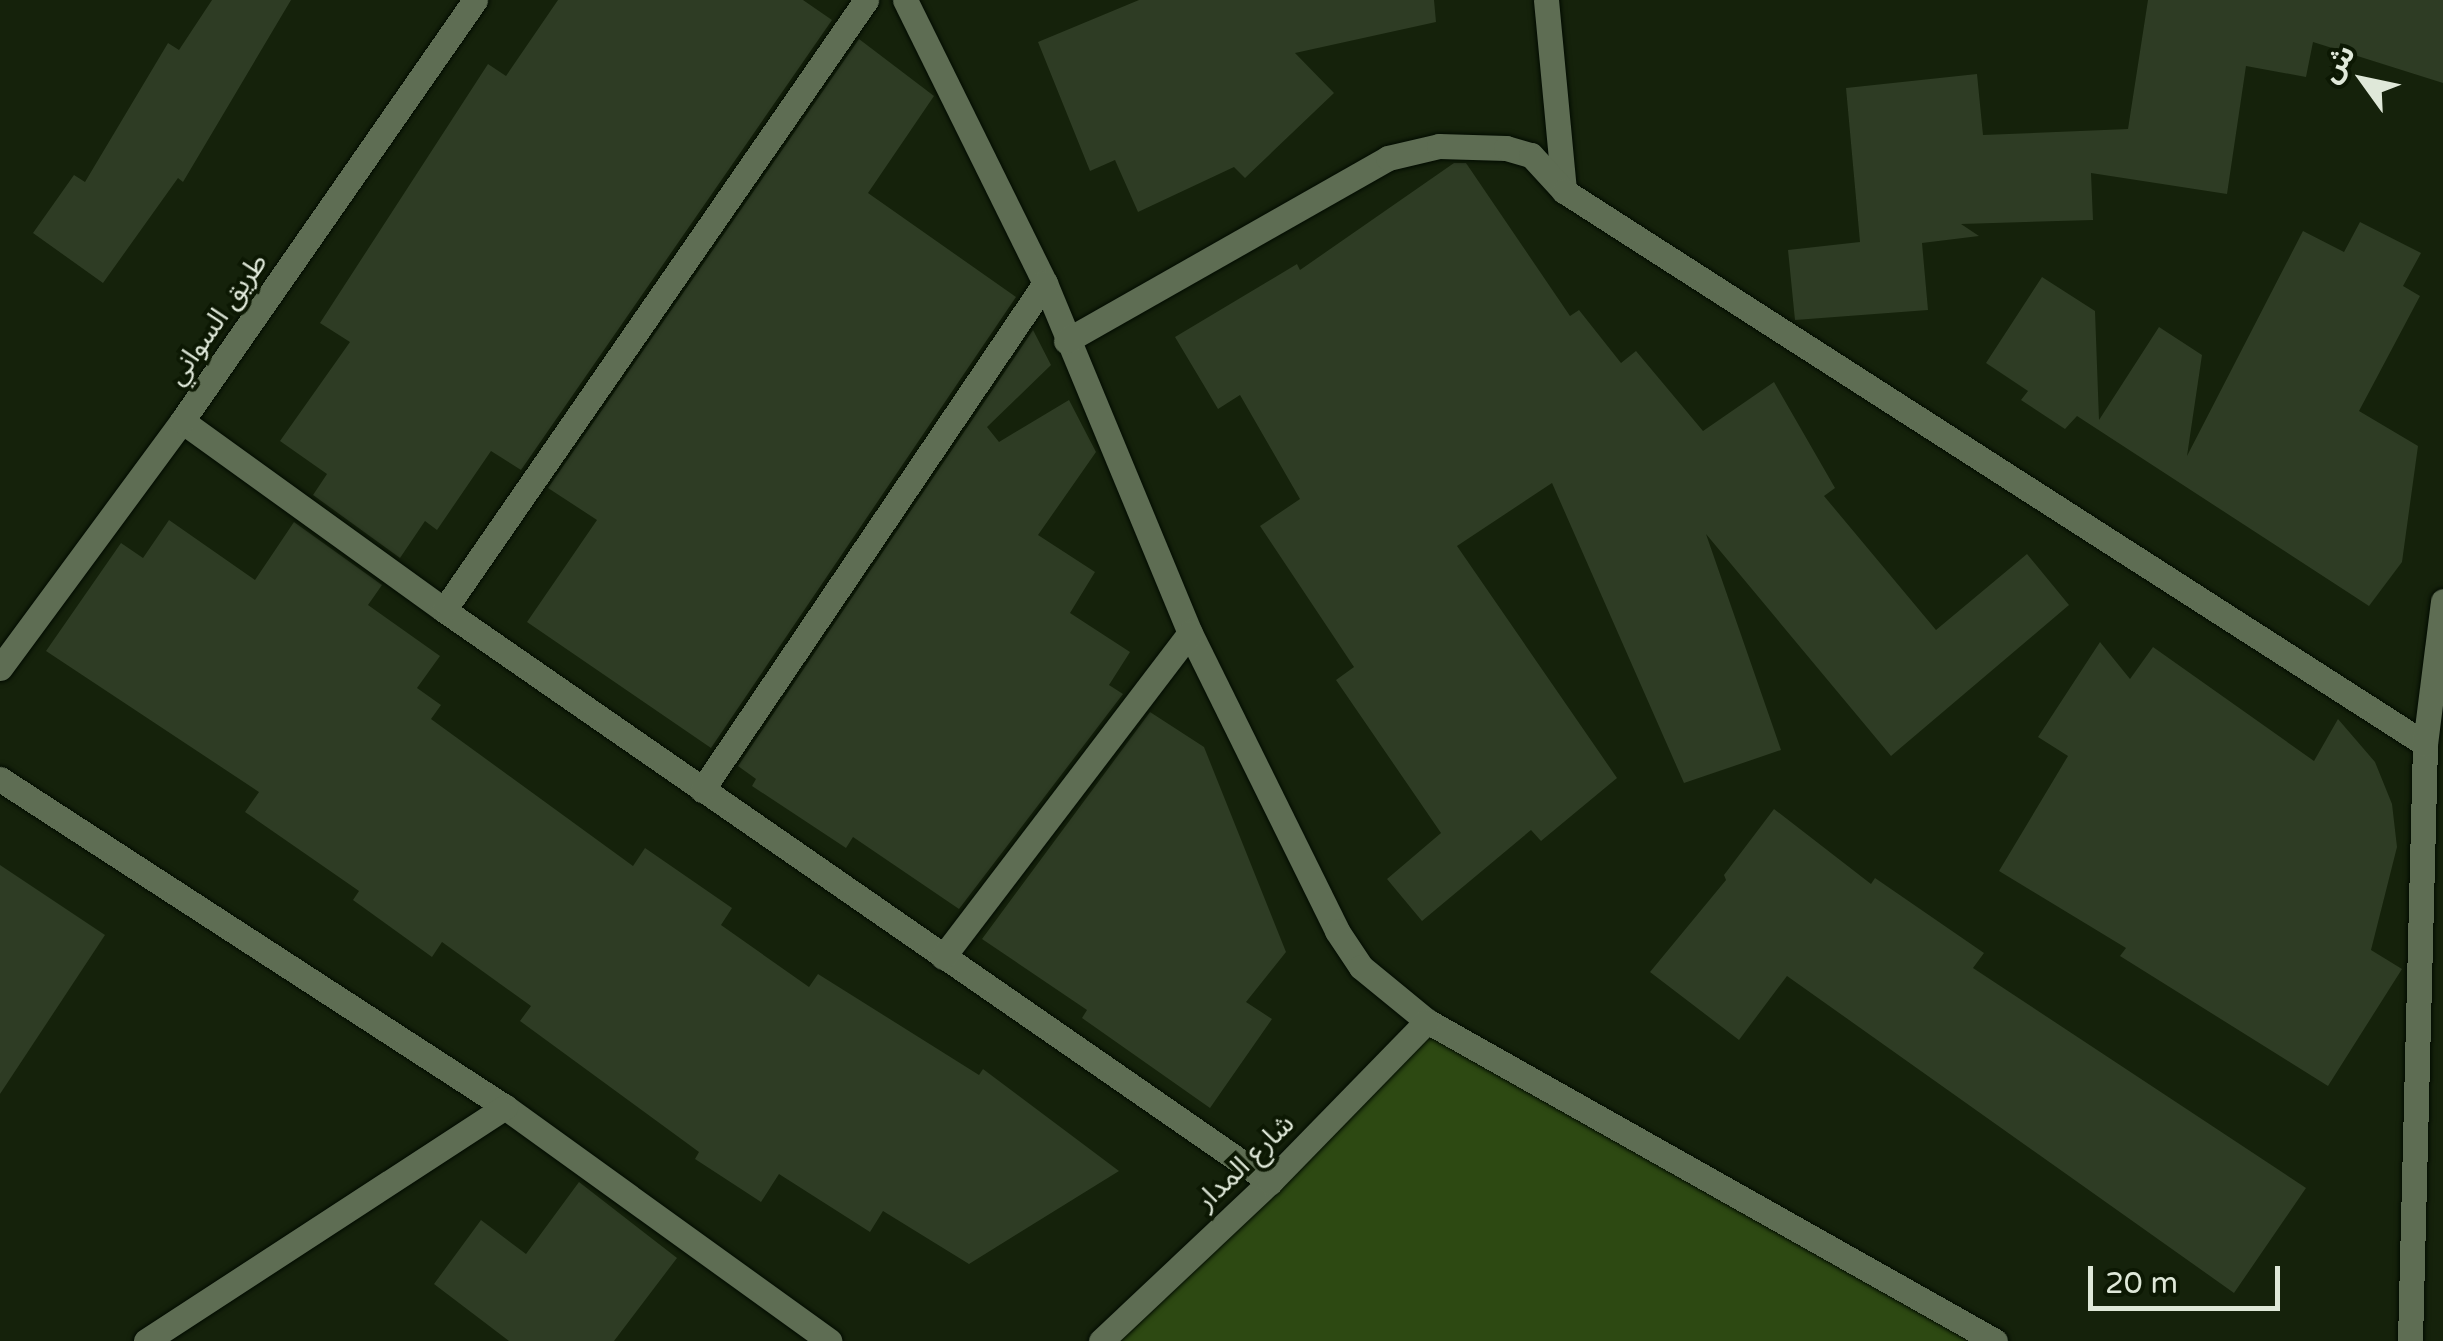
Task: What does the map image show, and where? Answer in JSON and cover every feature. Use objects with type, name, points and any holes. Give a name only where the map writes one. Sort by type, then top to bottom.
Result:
[{"type":"street","name":"طريق السواني","points":[[0,668],[182,421],[475,0]]},
{"type":"street","points":[[444,610],[866,0]]},
{"type":"street","points":[[905,0],[1045,283],[1190,633],[1337,931],[1362,967],[1426,1021],[1995,1341]]},
{"type":"street","points":[[1546,0],[1564,192]]},
{"type":"street","points":[[1066,341],[1388,158],[1439,146],[1506,148],[1530,156],[1564,192],[2424,744]]},
{"type":"street","points":[[702,790],[1045,283]]},
{"type":"street","points":[[182,421],[444,610],[1270,1182]]},
{"type":"street","points":[[2410,1341],[2424,744],[2443,601]]},
{"type":"street","points":[[943,957],[1190,633]]},
{"type":"street","points":[[0,780],[505,1107],[829,1341]]},
{"type":"street","name":"شارع المدار","points":[[1101,1341],[1270,1182],[1426,1021]]},
{"type":"street","points":[[146,1341],[505,1107]]},
{"type":"green space","points":[[1427,1021],[1995,1341],[1101,1341]]},
{"type":"building","points":[[212,0],[291,0],[183,182],[178,178],[103,283],[33,233],[74,175],[85,182],[168,43],[179,50]]},
{"type":"building","points":[[558,0],[803,0],[832,20],[521,470],[491,451],[437,530],[425,521],[400,558],[313,495],[327,474],[280,441],[350,342],[320,323],[488,64],[506,76]]},
{"type":"building","points":[[1139,0],[1434,0],[1436,22],[1295,53],[1334,93],[1245,178],[1234,167],[1138,212],[1115,160],[1090,171],[1038,42]]},
{"type":"building","points":[[2148,0],[2443,0],[2443,83],[2313,42],[2306,77],[2246,66],[2227,194],[2091,173],[2093,220],[1961,224],[1979,236],[1922,243],[1928,310],[1795,320],[1788,250],[1860,242],[1846,88],[1977,74],[1983,135],[2128,129]]},
{"type":"building","points":[[859,39],[934,96],[868,193],[1016,297],[711,748],[527,622],[597,520],[548,488]]},
{"type":"building","points":[[1454,163],[1466,163],[1570,316],[1579,310],[1621,363],[1636,351],[1703,431],[1774,382],[1835,488],[1824,496],[1936,630],[2027,554],[2069,605],[1891,756],[1706,534],[1781,750],[1684,783],[1552,483],[1457,546],[1617,778],[1541,841],[1531,830],[1422,921],[1387,879],[1441,833],[1336,680],[1354,667],[1260,526],[1300,499],[1240,395],[1218,409],[1175,337],[1297,264],[1300,270]]},
{"type":"building","points":[[2360,222],[2421,253],[2403,286],[2420,296],[2359,411],[2418,446],[2402,562],[2369,606],[2077,416],[2065,429],[2021,400],[2028,391],[1986,363],[2042,277],[2095,311],[2099,420],[2159,327],[2202,355],[2187,456],[2303,231],[2344,252]]},
{"type":"building","points":[[1033,330],[1051,365],[987,427],[999,442],[1069,400],[1096,452],[1038,535],[1095,572],[1070,613],[1130,652],[1109,685],[1123,694],[959,909],[853,837],[846,848],[752,786],[756,779],[738,766]]},
{"type":"building","points":[[169,520],[255,580],[294,522],[382,585],[368,605],[440,656],[417,688],[441,705],[431,719],[633,866],[645,848],[732,908],[721,925],[809,987],[818,974],[979,1075],[983,1069],[1119,1171],[969,1264],[883,1211],[870,1232],[779,1174],[761,1202],[695,1159],[699,1152],[520,1021],[531,1006],[442,942],[432,957],[353,900],[359,891],[245,812],[259,792],[46,651],[121,543],[143,558]]},
{"type":"building","points":[[2100,642],[2130,679],[2153,647],[2314,761],[2338,719],[2375,762],[2392,804],[2397,847],[2371,950],[2402,969],[2328,1086],[2120,956],[2126,948],[1999,871],[2068,756],[2038,737]]},
{"type":"building","points":[[1150,712],[1204,747],[1286,952],[1246,1002],[1272,1019],[1210,1108],[1082,1018],[1087,1010],[982,939]]},
{"type":"building","points":[[1774,809],[1871,884],[1875,878],[1984,953],[1973,968],[2306,1188],[2234,1293],[1787,976],[1739,1040],[1650,972],[1726,880],[1724,875]]},
{"type":"building","points":[[0,865],[105,935],[0,1094]]},
{"type":"building","points":[[579,1182],[677,1258],[614,1341],[509,1341],[434,1284],[481,1220],[526,1254]]}]
